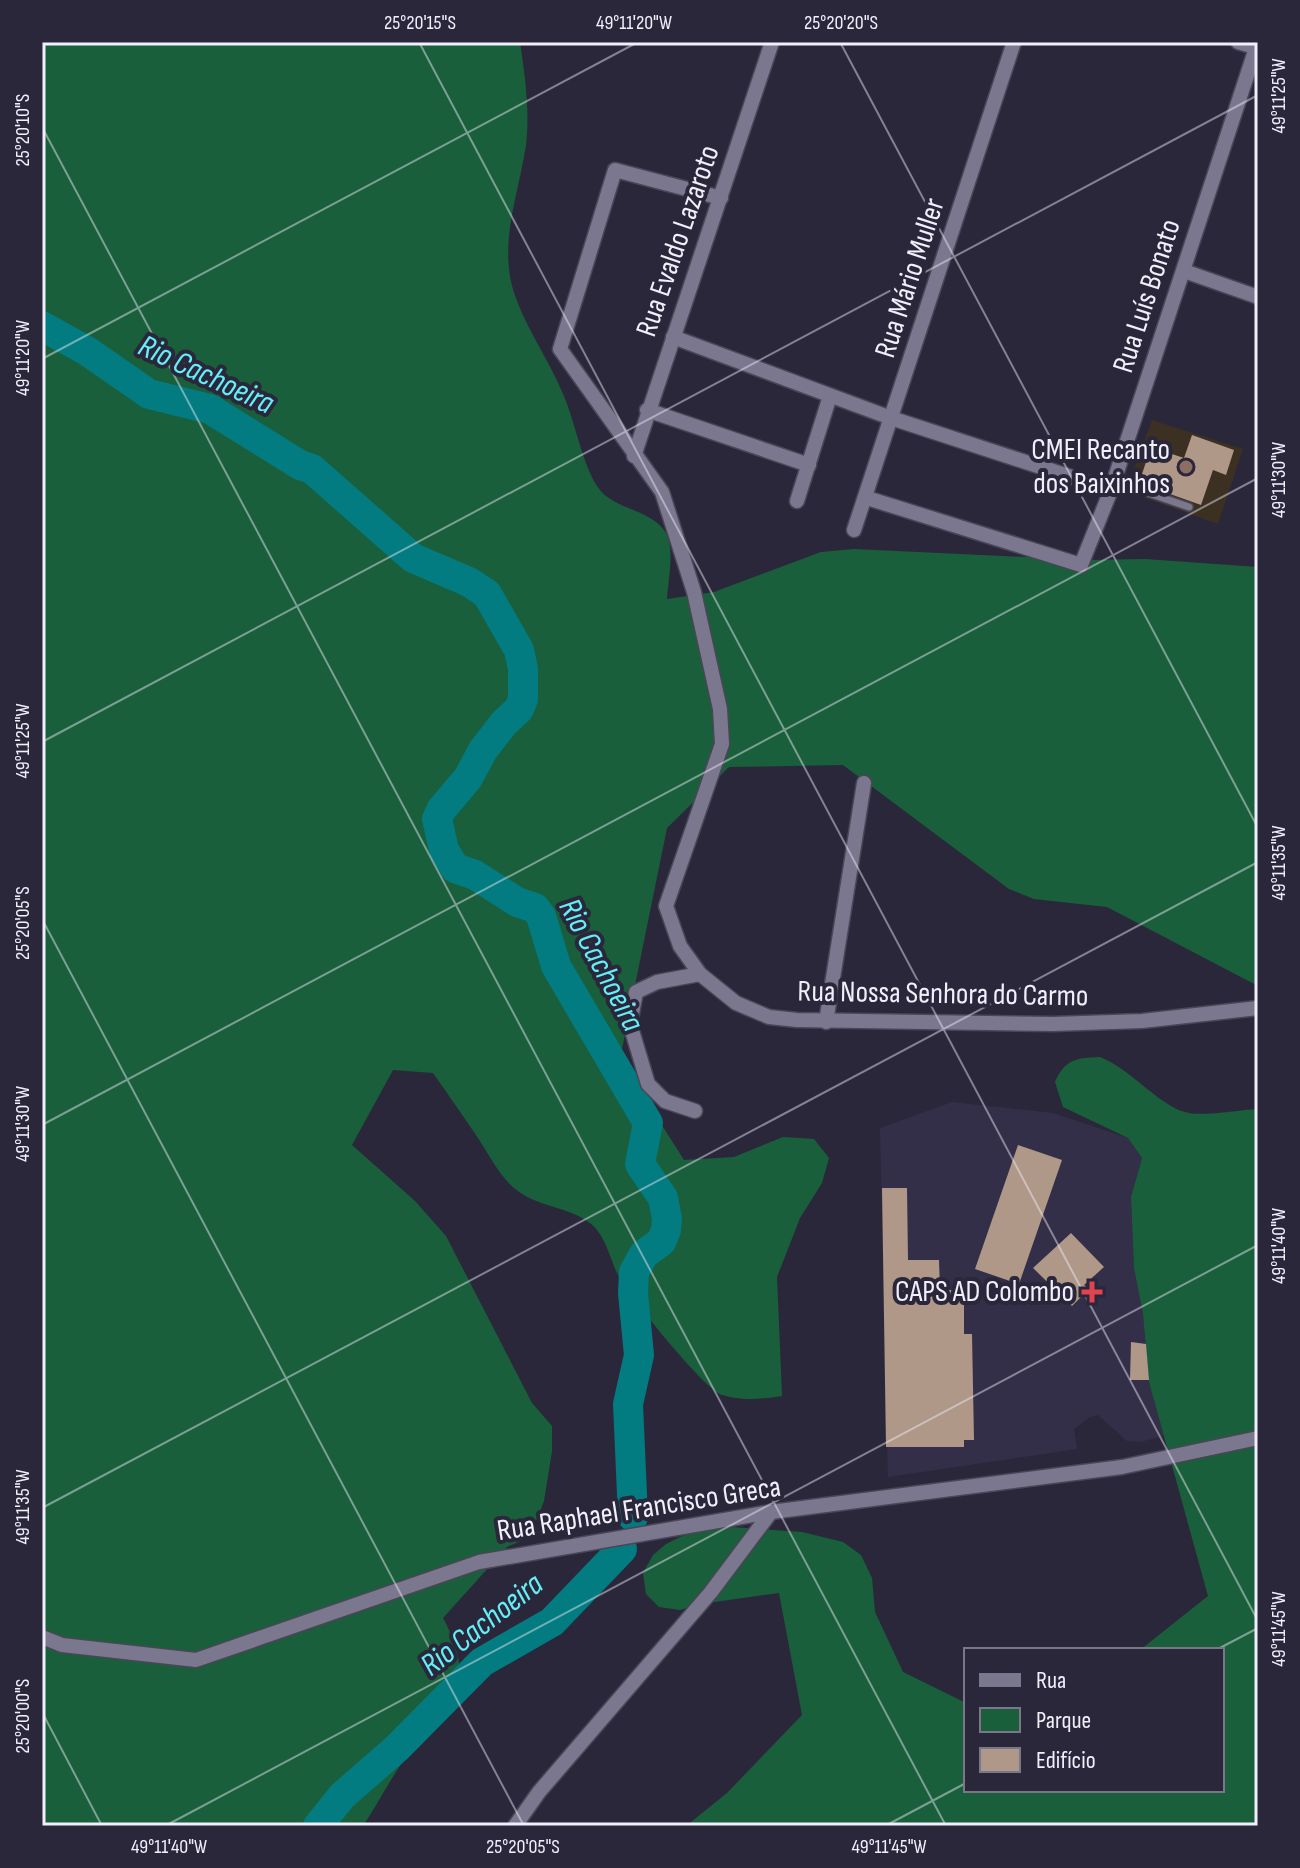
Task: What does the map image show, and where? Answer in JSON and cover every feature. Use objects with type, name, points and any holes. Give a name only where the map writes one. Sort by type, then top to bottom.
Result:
[{"type":"street","name":"Rua Evaldo Lazaroto","points":[[634,456],[772,42]]},
{"type":"street","name":"Rua Mário Muller","points":[[854,530],[1014,42]]},
{"type":"street","points":[[1238,42],[1257,46]]},
{"type":"street","name":"Rua Luís Bonato","points":[[867,498],[1081,565],[1112,486],[1257,46]]},
{"type":"street","name":"Rua Nossa Senhora do Carmo","points":[[721,198],[615,170],[560,349],[662,492],[694,592],[720,709],[722,744],[666,906],[680,946],[700,974],[736,1003],[769,1017],[826,1022],[1053,1024],[1142,1021],[1258,1008]]},
{"type":"street","points":[[1184,271],[1258,297]]},
{"type":"street","points":[[673,337],[891,418],[1112,486]]},
{"type":"street","points":[[797,501],[830,396]]},
{"type":"street","points":[[647,410],[809,465]]},
{"type":"street","points":[[826,1022],[864,783]]},
{"type":"street","points":[[695,1111],[665,1101],[648,1084],[630,1024],[636,992],[657,982],[700,974]]},
{"type":"street","name":"Rua Raphael Francisco Greca","points":[[42,1637],[62,1645],[196,1660],[479,1562],[771,1512],[1122,1467],[1258,1438]]},
{"type":"street","points":[[515,1826],[539,1792],[711,1592],[771,1512]]},
{"type":"lane","points":[[1112,486],[1189,507]]},
{"type":"shaded area","name":"CMEI Recanto dos Baixinhos","points":[[1152,420],[1243,449],[1218,524],[1126,491]]},
{"type":"shaded area","points":[[952,1102],[1053,1113],[1128,1138],[1142,1158],[1131,1197],[1134,1268],[1143,1314],[1149,1382],[1164,1436],[1140,1442],[1127,1441],[1098,1415],[1074,1429],[1077,1449],[888,1477],[880,1128]]},
{"type":"green space","points":[[42,42],[520,42],[527,132],[511,223],[508,262],[511,282],[522,313],[563,394],[587,466],[597,486],[612,500],[651,519],[666,533],[671,556],[667,599],[714,592],[821,552],[854,549],[1090,560],[1145,559],[1258,567],[1258,986],[1107,907],[1034,899],[1009,889],[843,765],[729,767],[667,828],[620,1059],[684,1160],[734,1157],[783,1137],[814,1139],[829,1158],[822,1183],[800,1218],[777,1277],[782,1396],[737,1398],[722,1395],[713,1389],[668,1341],[626,1287],[604,1241],[590,1223],[526,1196],[512,1186],[433,1073],[393,1070],[352,1145],[415,1201],[446,1236],[532,1403],[552,1426],[552,1451],[544,1501],[532,1531],[523,1540],[507,1547],[443,1618],[459,1660],[458,1687],[453,1700],[436,1726],[403,1761],[363,1826],[42,1826]]},
{"type":"green space","points":[[1100,1057],[1111,1062],[1168,1104],[1189,1113],[1258,1109],[1258,1826],[686,1826],[727,1793],[802,1715],[779,1593],[700,1604],[680,1610],[659,1607],[646,1594],[643,1573],[653,1555],[666,1544],[690,1532],[731,1527],[802,1532],[843,1542],[861,1555],[872,1578],[875,1612],[903,1672],[964,1702],[964,1792],[1224,1792],[1224,1648],[1143,1648],[1208,1596],[1149,1382],[1143,1314],[1134,1268],[1131,1197],[1142,1158],[1128,1138],[1063,1107],[1055,1082],[1068,1064]]},
{"type":"building","points":[[1192,435],[1234,450],[1226,475],[1213,470],[1201,505],[1139,483],[1151,447],[1184,458]]},
{"type":"building","points":[[1018,1145],[1062,1160],[1019,1284],[975,1269]]},
{"type":"building","points":[[882,1188],[907,1188],[908,1260],[939,1260],[940,1290],[964,1290],[964,1334],[972,1334],[974,1440],[964,1440],[964,1447],[886,1447]]},
{"type":"building","points":[[1071,1233],[1104,1267],[1084,1285],[1089,1289],[1072,1306],[1033,1268]]},
{"type":"building","points":[[1131,1342],[1146,1344],[1149,1380],[1130,1380]]},
{"type":"waterway","name":"Rio Cachoeira","points":[[42,326],[87,351],[149,394],[210,409],[300,465],[312,469],[413,558],[469,582],[487,594],[519,650],[523,669],[523,699],[519,709],[483,750],[468,778],[437,819],[444,850],[455,868],[475,875],[517,902],[535,908],[541,916],[556,966],[648,1123],[640,1164],[663,1198],[667,1219],[661,1242],[644,1254],[634,1272],[639,1355],[628,1404],[633,1517]]},
{"type":"waterway","name":"Rio Cachoeira","points":[[318,1826],[342,1796],[397,1748],[482,1662],[552,1622],[622,1549]]},
{"type":"place","name":"CMEI Recanto dos Baixinhos","points":[[1186,467]]},
{"type":"place","name":"CAPS AD Colombo","points":[[1092,1292]]}]
